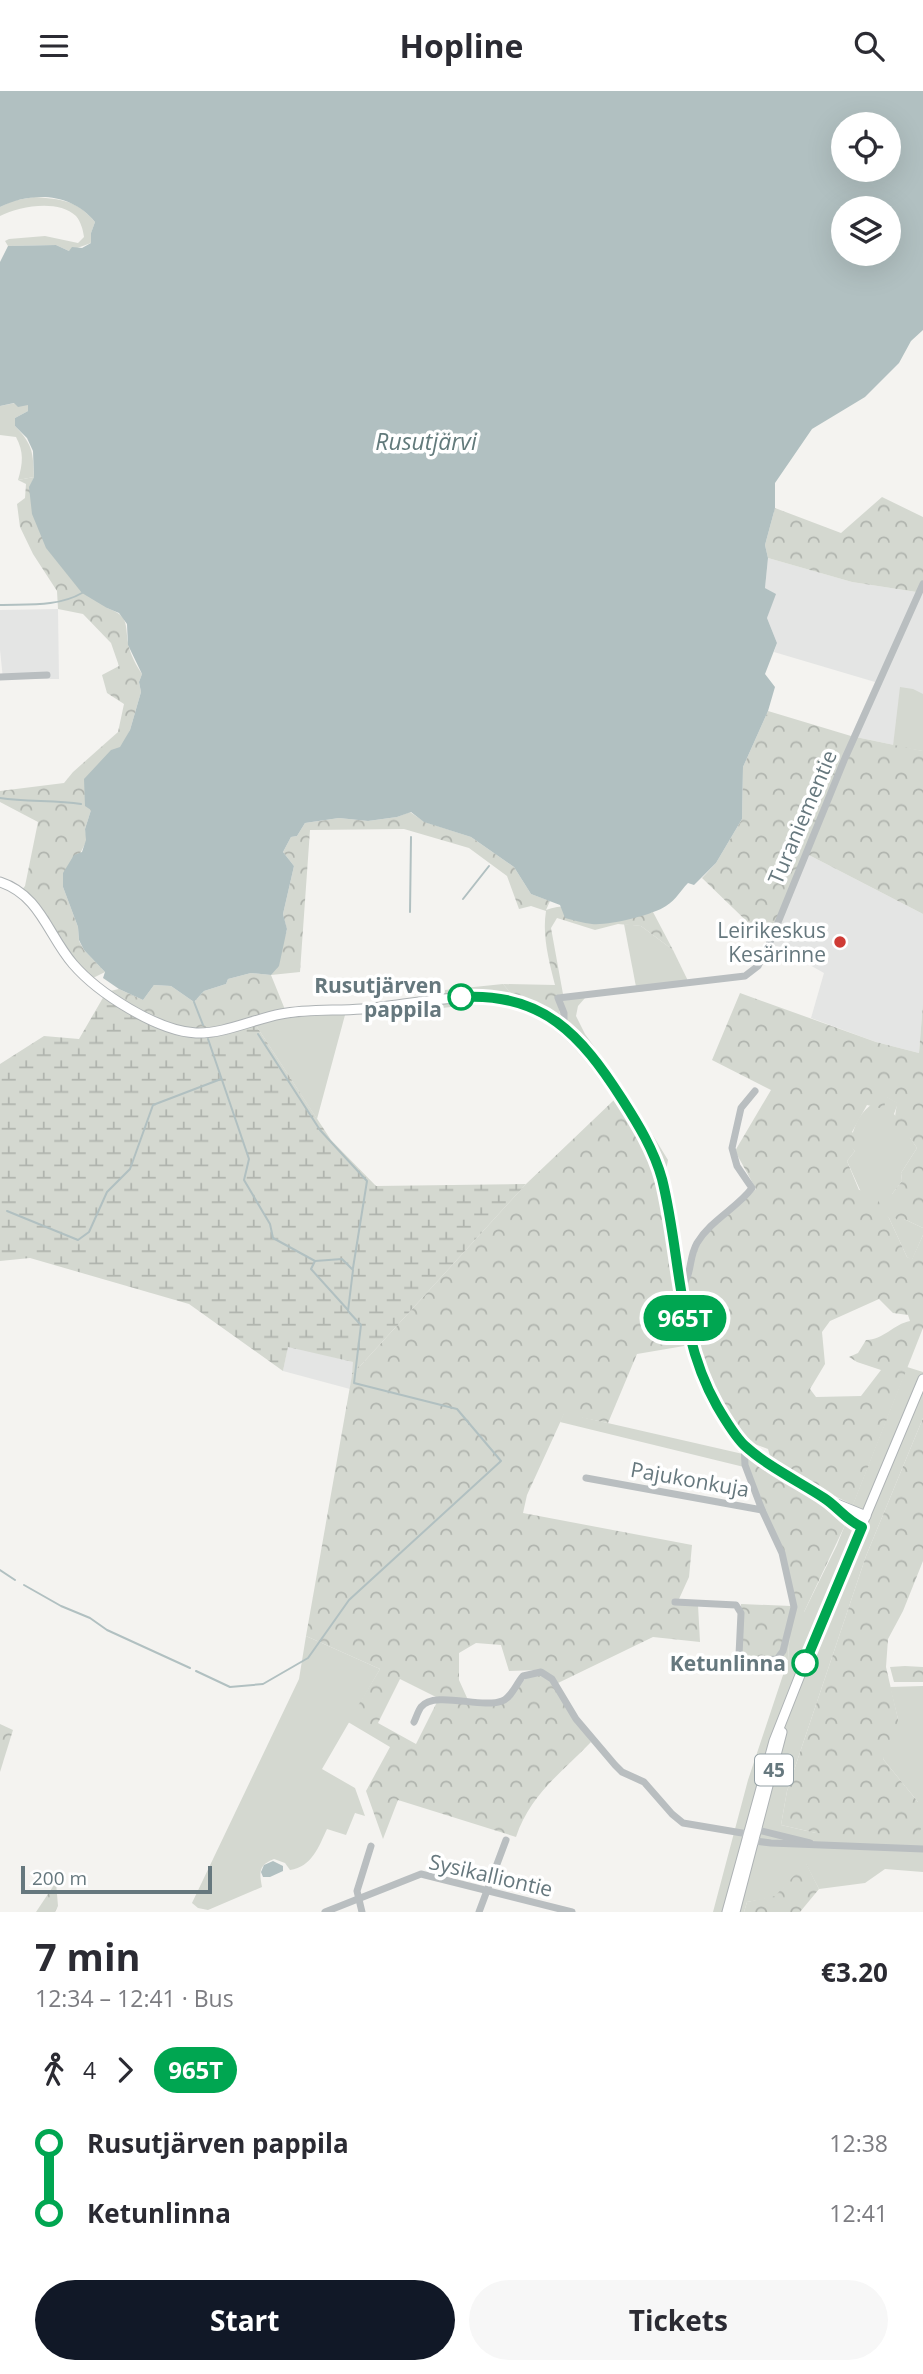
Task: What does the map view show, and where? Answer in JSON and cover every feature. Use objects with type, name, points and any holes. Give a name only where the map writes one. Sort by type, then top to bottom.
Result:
[{"type":"main road","points":[[0,882],[33,902],[73,964],[110,997],[149,1019],[180,1031],[213,1032],[291,1012],[352,1010],[477,996],[520,1003],[565,1026],[579,1039],[615,1088],[652,1150],[671,1222],[686,1325],[696,1361],[717,1407],[744,1444],[862,1527]]},
{"type":"main road","name":"45","points":[[735,1912],[774,1741],[923,1379]]},
{"type":"main road","points":[[827,1500],[866,1516]]},
{"type":"main road","name":"45","points":[[727,1912],[752,1837],[758,1830],[787,1710]]},
{"type":"street","name":"Turaniementie","points":[[565,1026],[564,1013],[558,998],[744,977],[758,966],[865,712],[923,584]]},
{"type":"street","points":[[0,677],[47,675]]},
{"type":"street","points":[[681,1288],[689,1277],[690,1258],[698,1242],[752,1188],[737,1166],[732,1148],[741,1108],[755,1091]]},
{"type":"street","name":"Pajukonkuja","points":[[744,1444],[745,1465],[762,1510]]},
{"type":"street","name":"Pajukonkuja","points":[[586,1478],[762,1510]]},
{"type":"street","points":[[675,1602],[736,1605],[741,1613],[741,1661],[776,1659],[783,1651],[794,1607],[782,1553],[762,1510]]},
{"type":"street","points":[[414,1722],[420,1708],[427,1702],[500,1702],[510,1696],[523,1676],[541,1672],[552,1679],[576,1719],[615,1765],[622,1772],[644,1782],[682,1823],[752,1837],[923,1849]]},
{"type":"street","points":[[758,1830],[810,1843]]},
{"type":"street","points":[[479,1912],[506,1840]]},
{"type":"street","points":[[362,1912],[357,1891],[371,1846]]},
{"type":"street","name":"Sysikalliontie","points":[[325,1912],[421,1874],[572,1912]]},
{"type":"shaded area","points":[[768,558],[852,582],[923,593],[923,751],[851,736],[875,682],[774,652],[777,643],[767,618],[775,594],[765,588]]},
{"type":"shaded area","points":[[58,609],[59,679],[3,679],[0,610]]},
{"type":"shaded area","points":[[805,853],[923,914],[923,1003],[919,1053],[876,1042],[811,1018],[824,973],[767,941]]},
{"type":"shaded area","points":[[288,1346],[354,1362],[350,1389],[283,1371]]},
{"type":"green space","points":[[34,197],[60,200],[82,209],[95,222],[91,243],[69,251],[56,245],[8,246],[5,241],[9,239],[45,236],[78,243],[84,237],[76,216],[59,207],[28,207],[0,216],[0,207],[12,201]]},
{"type":"green space","points":[[15,403],[28,405],[28,411],[15,418],[15,426],[31,449],[34,477],[18,480],[22,458],[19,442],[16,437],[0,435],[0,406]]},
{"type":"green space","points":[[34,477],[30,487],[107,608],[123,617],[130,651],[142,674],[139,682],[141,692],[130,730],[91,810],[85,829],[87,840],[63,887],[78,927],[79,941],[105,972],[93,978],[110,991],[119,989],[143,1000],[154,985],[171,986],[194,1002],[204,991],[226,984],[228,979],[251,973],[271,975],[288,1017],[219,1036],[197,1037],[104,996],[21,891],[25,886],[38,822],[0,802],[0,791],[64,783],[118,732],[124,704],[107,693],[102,675],[119,666],[111,643],[83,614],[58,609],[57,591],[33,554],[20,527],[17,504],[25,498],[26,484],[18,480]]},
{"type":"green space","points":[[882,497],[923,517],[923,593],[852,582],[768,558],[765,545],[775,508],[841,533]]},
{"type":"green space","points":[[900,687],[923,694],[923,751],[893,746]]},
{"type":"green space","points":[[768,711],[851,736],[923,751],[923,914],[805,853],[767,941],[702,878],[716,863],[742,819],[743,767]]},
{"type":"green space","points":[[410,812],[425,822],[471,837],[514,867],[531,894],[550,901],[546,910],[572,906],[626,914],[653,912],[673,950],[641,926],[618,924],[595,930],[557,918],[551,928],[563,994],[556,995],[561,1019],[514,997],[503,984],[555,985],[548,958],[546,911],[531,906],[519,909],[507,876],[469,848],[404,829],[310,830],[300,972],[271,975],[287,930],[283,914],[294,866],[283,852],[291,837],[297,836],[305,823],[339,818],[368,821],[397,817]]},
{"type":"green space","points":[[624,924],[641,926],[673,950],[690,985],[637,992]]},
{"type":"green space","points":[[503,984],[514,997],[561,1018],[556,994],[585,998],[578,1006],[576,1016],[585,1034],[622,1085],[668,1160],[665,1175],[620,1099],[614,1100],[564,1038],[542,1021],[543,1018],[529,1011],[490,1004],[435,1009],[430,1005],[345,1015],[317,1119],[255,1024],[344,1006],[445,995],[445,990]]},
{"type":"green space","points":[[740,993],[876,1042],[919,1053],[923,1003],[923,1228],[904,1219],[899,1222],[890,1212],[892,1194],[902,1181],[901,1173],[917,1148],[910,1138],[893,1130],[897,1103],[886,1097],[884,1109],[867,1105],[852,1132],[858,1137],[851,1146],[855,1151],[847,1161],[859,1190],[872,1191],[889,1218],[907,1257],[912,1259],[923,1235],[923,1328],[853,1505],[814,1486],[770,1456],[768,1449],[749,1442],[728,1425],[690,1345],[637,1354],[608,1423],[564,1414],[527,1495],[523,1513],[692,1545],[689,1577],[679,1599],[698,1605],[700,1642],[653,1637],[558,1683],[541,1670],[509,1671],[501,1645],[476,1643],[459,1653],[459,1680],[468,1700],[438,1698],[400,1679],[378,1723],[416,1744],[437,1702],[502,1704],[528,1676],[541,1675],[551,1681],[591,1742],[538,1797],[529,1809],[516,1837],[398,1800],[383,1839],[366,1791],[390,1747],[348,1722],[380,1669],[306,1636],[352,1375],[526,1184],[614,1100],[619,1099],[665,1175],[685,1285],[691,1275],[696,1250],[704,1236],[756,1189],[735,1151],[771,1090],[712,1060]],"holes":[[[879,1299],[893,1313],[908,1315],[910,1321],[866,1340],[858,1353],[849,1357],[881,1370],[861,1396],[816,1397],[810,1389],[825,1364],[822,1332],[830,1321]]]},
{"type":"green space","points":[[104,996],[197,1037],[219,1036],[255,1024],[331,1140],[376,1186],[526,1184],[352,1375],[353,1362],[288,1347],[283,1371],[189,1304],[30,1258],[0,1261],[0,1064],[44,1036],[79,1039]]},
{"type":"green space","points":[[885,1096],[898,1103],[894,1114],[917,1148],[901,1173],[902,1181],[892,1194],[904,1219],[923,1228],[923,1235],[912,1260],[907,1257],[889,1218],[860,1190],[847,1161],[855,1151],[850,1146],[857,1122],[865,1110]]},
{"type":"green space","points":[[907,1367],[923,1372],[923,1418],[866,1556],[787,1791],[781,1825],[816,1833],[918,1802],[883,1759],[898,1719],[890,1687],[923,1686],[923,1872],[885,1869],[865,1883],[819,1889],[806,1864],[775,1897],[747,1902],[744,1912],[713,1912],[748,1780],[788,1660],[791,1614],[796,1609],[804,1612],[837,1545]]},
{"type":"green space","points":[[564,1413],[743,1454],[744,1467],[560,1422]]},
{"type":"green space","points":[[923,1418],[923,1561],[903,1611],[888,1639],[886,1667],[898,1719],[897,1735],[883,1759],[918,1802],[921,1829],[915,1838],[816,1833],[781,1825],[787,1791],[866,1556]]},
{"type":"green space","points":[[743,1449],[846,1523],[804,1612],[796,1609],[791,1614],[788,1660],[738,1662],[741,1604],[791,1606],[783,1559],[758,1504]]},
{"type":"green space","points":[[306,1636],[380,1669],[322,1769],[355,1788],[365,1816],[355,1813],[346,1835],[327,1829],[314,1855],[304,1865],[290,1870],[285,1863],[274,1859],[261,1869],[262,1887],[208,1910],[198,1908],[192,1903],[299,1679]]},
{"type":"green space","points":[[890,1667],[923,1667],[923,1682],[894,1682]]},
{"type":"green space","points":[[0,1724],[13,1730],[0,1772]]},
{"type":"green space","points":[[806,1863],[819,1889],[800,1912],[744,1912],[747,1902],[775,1896]]},
{"type":"green space","points":[[56,1882],[58,1906],[55,1912],[36,1912]]},
{"type":"water","name":"Rusutjärvi","points":[[0,91],[923,91],[923,330],[911,341],[899,363],[865,397],[812,429],[775,483],[775,508],[765,545],[768,558],[765,588],[776,594],[767,618],[777,643],[765,674],[775,687],[768,711],[743,767],[742,819],[716,863],[694,885],[688,883],[673,901],[660,909],[619,922],[592,924],[565,918],[560,905],[531,894],[514,867],[471,837],[424,822],[411,812],[368,821],[339,818],[305,823],[297,836],[291,837],[283,852],[294,866],[283,914],[287,929],[279,966],[271,975],[251,973],[228,979],[226,984],[204,991],[194,1002],[171,986],[154,985],[143,1000],[103,978],[105,972],[84,950],[79,940],[78,927],[63,887],[63,873],[74,855],[82,852],[86,840],[85,829],[91,810],[85,806],[84,779],[111,750],[120,747],[130,730],[141,692],[139,682],[142,674],[128,645],[127,624],[119,613],[82,593],[46,548],[32,514],[29,487],[34,477],[33,451],[27,438],[15,426],[15,418],[28,411],[28,405],[18,407],[14,403],[0,406],[0,262],[8,246],[56,245],[69,251],[72,247],[82,248],[91,243],[95,222],[86,212],[63,200],[38,197],[0,207]]},
{"type":"water","points":[[273,1861],[283,1866],[283,1871],[263,1877],[261,1872],[264,1865]]},
{"type":"waterway","points":[[0,605],[53,603],[82,593]]},
{"type":"waterway","points":[[0,798],[81,804]]},
{"type":"waterway","points":[[410,912],[411,837]]},
{"type":"waterway","points":[[463,899],[489,866]]},
{"type":"waterway","points":[[194,1002],[203,1025]]},
{"type":"waterway","points":[[258,1034],[320,1130],[367,1181],[353,1268]]},
{"type":"waterway","points":[[196,1671],[230,1687],[263,1684],[308,1658],[349,1600],[501,1461],[457,1409],[354,1383],[361,1325],[348,1311],[353,1270],[342,1259],[315,1261],[273,1238],[270,1224],[244,1180],[249,1159],[208,1039]]},
{"type":"waterway","points":[[7,1211],[78,1240],[89,1232],[107,1192],[130,1169],[153,1105],[221,1079]]},
{"type":"waterway","points":[[315,1261],[311,1269],[348,1310]]},
{"type":"waterway","points":[[0,1570],[15,1580]]},
{"type":"waterway","points":[[24,1585],[61,1606],[90,1618],[107,1630],[190,1668]]},
{"type":"bus line","name":"965T","points":[[461,997],[496,998],[520,1003],[541,1012],[565,1026],[591,1054],[652,1150],[671,1222],[686,1325],[696,1361],[717,1407],[744,1444],[827,1500],[844,1517],[862,1527],[805,1663]]},
{"type":"place","name":"Leirikeskus Kesärinne","points":[[840,942]]},
{"type":"place","name":"Rusutjärven pappila","points":[[461,997]]},
{"type":"place","name":"Ketunlinna","points":[[805,1663]]}]
